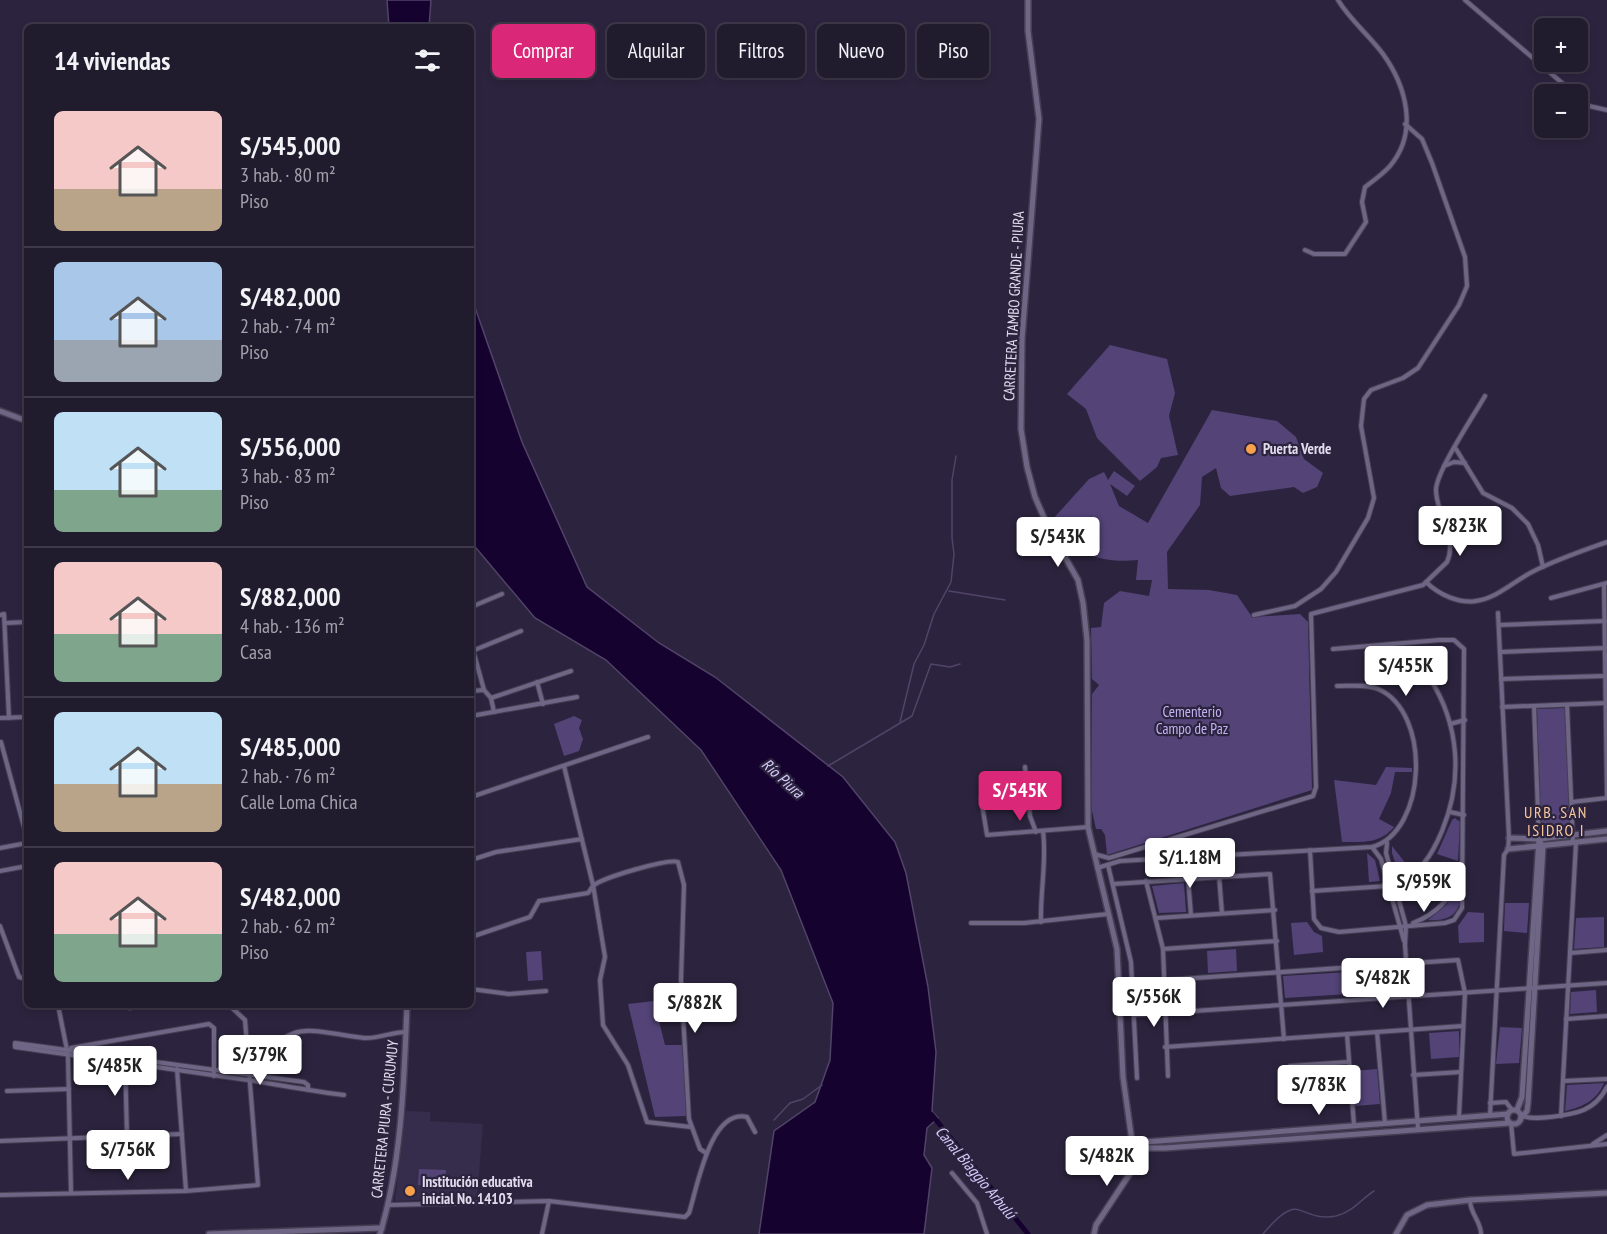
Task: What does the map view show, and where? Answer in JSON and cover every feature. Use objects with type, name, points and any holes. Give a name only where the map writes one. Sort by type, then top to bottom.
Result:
[{"type":"street","name":"CARRETERA TAMBO GRANDE - PIURA","points":[[1028,0],[1028,31],[1039,119],[1022,339],[1020,410],[1023,448],[1035,497],[1049,529],[1078,580],[1083,603],[1087,640],[1088,826],[1119,969],[1122,1066],[1132,1146],[1131,1172],[1096,1225],[1094,1234]]},
{"type":"street","points":[[1305,250],[1314,254],[1345,254],[1366,222],[1362,202],[1365,187],[1391,166],[1403,140],[1406,124],[1403,88],[1383,54],[1338,0]]},
{"type":"street","points":[[1465,0],[1563,84]]},
{"type":"street","points":[[1588,105],[1607,110]]},
{"type":"street","points":[[1254,615],[1295,606],[1320,589],[1336,572],[1368,518],[1374,498],[1361,426],[1364,399],[1371,390],[1403,378],[1418,368],[1459,305],[1467,286],[1465,257],[1432,163],[1422,139],[1406,124]]},
{"type":"street","points":[[1093,854],[1109,858],[1313,796],[1316,787],[1311,614],[1426,582],[1439,571],[1449,557],[1449,533],[1436,489],[1443,466],[1456,449],[1485,396]]},
{"type":"street","points":[[0,411],[24,420]]},
{"type":"street","points":[[1456,449],[1483,493],[1512,508],[1528,524],[1538,545],[1543,567]]},
{"type":"street","points":[[1443,466],[1454,462],[1466,463]]},
{"type":"street","points":[[1426,582],[1445,596],[1475,601],[1492,596],[1543,567],[1587,547],[1606,543]]},
{"type":"street","points":[[1551,598],[1606,584],[1607,798],[1572,802]]},
{"type":"street","points":[[474,606],[502,594]]},
{"type":"street","points":[[1490,1114],[1504,855],[1508,849],[1509,838],[1498,613]]},
{"type":"street","points":[[0,615],[4,614],[5,623],[3,642],[9,718]]},
{"type":"street","points":[[1499,625],[1605,621]]},
{"type":"street","points":[[5,623],[24,622]]},
{"type":"street","points":[[474,650],[521,631]]},
{"type":"street","points":[[1310,850],[1314,919],[1325,930],[1339,932],[1446,923],[1457,917],[1462,908],[1466,655],[1460,643],[1440,640],[1333,649]]},
{"type":"street","points":[[1383,645],[1410,660],[1429,677],[1450,724],[1457,768],[1450,812],[1427,861],[1413,876],[1395,885]]},
{"type":"street","points":[[1500,652],[1605,648]]},
{"type":"street","points":[[474,658],[484,690],[491,698],[494,712]]},
{"type":"street","points":[[491,698],[571,671]]},
{"type":"street","points":[[0,674],[7,673]]},
{"type":"street","points":[[1501,679],[1605,676]]},
{"type":"street","points":[[537,682],[543,704]]},
{"type":"street","points":[[1096,868],[1120,861],[1372,847],[1387,842],[1399,827],[1414,789],[1417,768],[1414,742],[1397,704],[1384,693],[1364,686],[1337,686]]},
{"type":"street","points":[[474,691],[484,690]]},
{"type":"street","points":[[474,715],[577,697]]},
{"type":"street","points":[[0,704],[8,703]]},
{"type":"street","points":[[1502,707],[1606,703]]},
{"type":"street","points":[[1561,1116],[1575,843],[1567,705]]},
{"type":"street","points":[[1132,1146],[1165,1148],[1517,1123],[1528,1103],[1540,847],[1534,706]]},
{"type":"street","points":[[0,718],[24,717]]},
{"type":"street","points":[[1450,724],[1465,720]]},
{"type":"street","points":[[474,795],[648,737]]},
{"type":"street","points":[[1,742],[2,757],[24,828]]},
{"type":"street","points":[[564,766],[593,885],[605,957],[600,980],[603,1025],[628,1065],[647,1122],[691,1127]]},
{"type":"street","points":[[1025,766],[1030,816],[1036,832]]},
{"type":"street","points":[[981,798],[987,835],[1088,826]]},
{"type":"street","points":[[1450,812],[1464,814]]},
{"type":"street","points":[[1041,922],[1041,895],[1046,857],[1043,831]]},
{"type":"street","points":[[1509,838],[1539,838],[1607,831]]},
{"type":"street","points":[[474,859],[496,852],[582,839]]},
{"type":"street","points":[[1508,849],[1607,839]]},
{"type":"street","points":[[1387,842],[1386,852],[1406,926],[1406,963],[1418,1129]]},
{"type":"street","points":[[0,848],[24,844]]},
{"type":"street","points":[[1372,847],[1380,856],[1405,945]]},
{"type":"street","points":[[474,936],[530,917],[539,901],[588,893],[593,885],[669,860],[679,864],[684,885],[681,980],[691,1127],[700,1149],[706,1153]]},
{"type":"street","points":[[1108,865],[1130,950],[1137,1078]]},
{"type":"street","points":[[0,871],[24,867]]},
{"type":"street","points":[[1406,926],[1430,915],[1443,904],[1462,873]]},
{"type":"street","points":[[1113,884],[1270,874],[1275,910],[1284,1039]]},
{"type":"street","points":[[1219,876],[1222,914]]},
{"type":"street","points":[[1188,878],[1191,915]]},
{"type":"street","points":[[1146,881],[1163,949],[1166,980],[1165,1047],[1168,1076]]},
{"type":"street","points":[[1312,891],[1388,886]]},
{"type":"street","points":[[1157,918],[1275,910]]},
{"type":"street","points":[[972,923],[1041,922],[1108,914]]},
{"type":"street","points":[[0,926],[19,977],[24,978]]},
{"type":"street","points":[[1163,949],[1277,941]]},
{"type":"street","points":[[1570,953],[1607,950]]},
{"type":"street","points":[[1166,980],[1458,960],[1465,993],[1459,1117]]},
{"type":"street","points":[[1134,1015],[1607,983]]},
{"type":"street","points":[[1532,988],[1521,1098],[1512,1111],[1514,1154],[1607,1144]]},
{"type":"street","points":[[474,989],[509,994],[546,991]]},
{"type":"street","points":[[59,1008],[68,1049],[71,1192]]},
{"type":"street","points":[[232,1008],[245,1019],[250,1074]]},
{"type":"street","name":"CARRETERA PIURA - CURUMUY","points":[[381,1231],[388,1205],[402,1101],[407,1008]]},
{"type":"street","points":[[1566,1019],[1607,1016]]},
{"type":"street","points":[[68,1049],[208,1024],[214,1028],[214,1076]]},
{"type":"street","points":[[1165,1047],[1463,1026]]},
{"type":"street","points":[[0,1195],[186,1191],[258,1185],[248,1080],[270,1048],[285,1035],[297,1031],[336,1032],[366,1038],[406,1032]]},
{"type":"street","points":[[1377,1032],[1385,1123]]},
{"type":"street","points":[[1347,1034],[1353,1125]]},
{"type":"street","points":[[308,1090],[307,1083],[304,1082],[15,1043],[15,1047],[248,1080],[308,1090],[344,1095]]},
{"type":"street","points":[[125,1058],[127,1136]]},
{"type":"street","points":[[1290,1066],[1349,1062]]},
{"type":"street","points":[[177,1064],[186,1191]]},
{"type":"street","points":[[1413,1075],[1461,1072]]},
{"type":"street","points":[[1563,1081],[1607,1079]]},
{"type":"street","points":[[1490,1103],[1506,1102],[1512,1111],[1522,1117],[1561,1116],[1589,1108],[1599,1100],[1607,1087]]},
{"type":"street","points":[[7,1091],[69,1089]]},
{"type":"street","points":[[1132,1146],[1512,1111]]},
{"type":"street","points":[[388,1205],[549,1201],[686,1217],[710,1143],[727,1121],[747,1117],[755,1132]]},
{"type":"street","points":[[0,1141],[182,1134]]},
{"type":"street","points":[[1589,1146],[1607,1135]]},
{"type":"street","points":[[952,1173],[977,1203],[987,1234]]},
{"type":"street","points":[[1396,1234],[1407,1215],[1420,1207],[1470,1200],[1607,1193]]},
{"type":"street","points":[[1470,1200],[1471,1212],[1479,1223],[1481,1234]]},
{"type":"street","points":[[542,1234],[549,1201]]},
{"type":"street","points":[[209,1234],[381,1231]]},
{"type":"shaded area","points":[[406,1111],[430,1112],[430,1121],[483,1124],[477,1197],[395,1201]]},
{"type":"green space","points":[[1110,345],[1167,359],[1175,393],[1169,416],[1178,455],[1161,458],[1157,467],[1140,481],[1097,438],[1086,409],[1067,394]]},
{"type":"green space","name":"Cementerio Campo de Paz","points":[[1212,410],[1277,421],[1296,437],[1304,459],[1323,473],[1317,487],[1303,493],[1294,487],[1230,496],[1221,488],[1216,468],[1202,477],[1200,505],[1167,552],[1168,589],[1209,590],[1237,595],[1252,617],[1300,614],[1308,622],[1312,790],[1107,855],[1105,835],[1101,829],[1096,829],[1091,806],[1092,694],[1099,685],[1092,679],[1091,628],[1101,627],[1104,603],[1120,591],[1149,596],[1152,580],[1136,580],[1138,560],[1100,558],[1077,548],[1067,541],[1053,519],[1089,479],[1104,472],[1108,480],[1114,471],[1135,486],[1127,496],[1110,484],[1119,506],[1148,523]]},
{"type":"green space","points":[[1565,708],[1571,829],[1541,835],[1537,709]]},
{"type":"green space","points":[[574,716],[582,720],[579,728],[583,739],[579,751],[564,756],[554,724]]},
{"type":"green space","points":[[1386,767],[1412,768],[1412,772],[1395,772],[1391,793],[1379,819],[1394,827],[1389,833],[1377,839],[1364,842],[1342,842],[1334,780],[1376,785]]},
{"type":"green space","points":[[1455,818],[1460,822],[1458,861],[1437,854]]},
{"type":"green space","points":[[1392,846],[1411,870],[1400,877],[1392,853]]},
{"type":"green space","points":[[1367,853],[1375,860],[1380,881],[1369,882]]},
{"type":"green space","points":[[1184,883],[1186,912],[1159,913],[1152,886]]},
{"type":"green space","points":[[1459,888],[1460,903],[1454,913],[1443,919],[1428,920],[1446,905]]},
{"type":"green space","points":[[1505,903],[1529,903],[1527,933],[1504,931]]},
{"type":"green space","points":[[1468,912],[1484,913],[1484,942],[1459,943],[1458,926]]},
{"type":"green space","points":[[1604,917],[1604,947],[1574,949],[1576,918]]},
{"type":"green space","points":[[1307,922],[1314,932],[1322,936],[1323,952],[1294,955],[1291,923]]},
{"type":"green space","points":[[1236,949],[1237,971],[1208,973],[1207,951]]},
{"type":"green space","points":[[541,951],[543,980],[528,981],[526,952]]},
{"type":"green space","points":[[1348,972],[1349,994],[1285,998],[1283,976]]},
{"type":"green space","points":[[1596,990],[1597,1012],[1570,1014],[1571,992]]},
{"type":"green space","points":[[654,1001],[665,1045],[682,1045],[687,1116],[655,1117],[628,1004]]},
{"type":"green space","points":[[1500,1027],[1522,1028],[1519,1063],[1496,1064]]},
{"type":"green space","points":[[1459,1031],[1459,1057],[1431,1059],[1429,1033]]},
{"type":"green space","points":[[1377,1069],[1380,1104],[1355,1106],[1353,1071]]},
{"type":"green space","points":[[1604,1083],[1589,1102],[1565,1111],[1567,1085]]},
{"type":"green space","points":[[1321,1131],[1311,1135],[1166,1146],[1144,1145]]},
{"type":"green space","points":[[1122,1143],[1123,1158],[1095,1160],[1095,1144]]},
{"type":"green space","points":[[419,1169],[446,1170],[445,1185],[418,1185]]},
{"type":"water","points":[[387,0],[431,0],[429,24],[389,24]]},
{"type":"water","name":"Río Piura","points":[[474,305],[522,442],[587,587],[659,643],[715,677],[843,777],[895,842],[906,873],[928,987],[936,1052],[932,1111],[938,1118],[927,1128],[924,1155],[932,1168],[924,1234],[759,1234],[774,1131],[815,1102],[830,1060],[833,1003],[781,870],[701,750],[606,660],[535,618],[474,546]]},
{"type":"waterway","points":[[900,722],[914,664],[924,645],[934,614],[951,582],[954,554],[952,480],[956,456]]},
{"type":"waterway","points":[[949,591],[1005,600]]},
{"type":"waterway","points":[[828,766],[912,716],[931,664],[950,667],[960,664]]},
{"type":"waterway","points":[[774,1120],[790,1103],[803,1099],[822,1085]]},
{"type":"waterway","name":"Canal Biaggio Arbulú","points":[[932,1115],[1028,1234]]},
{"type":"waterway","points":[[1263,1234],[1285,1212],[1293,1209],[1323,1217],[1336,1216],[1352,1209],[1374,1191]]},
{"type":"place","name":"Puerta Verde","points":[[1251,449]]},
{"type":"place","name":"Institución educativa inicial No. 14103","points":[[410,1191]]},
{"type":"district","name":"URB. SAN ISIDRO I","points":[[1556,821]]}]
